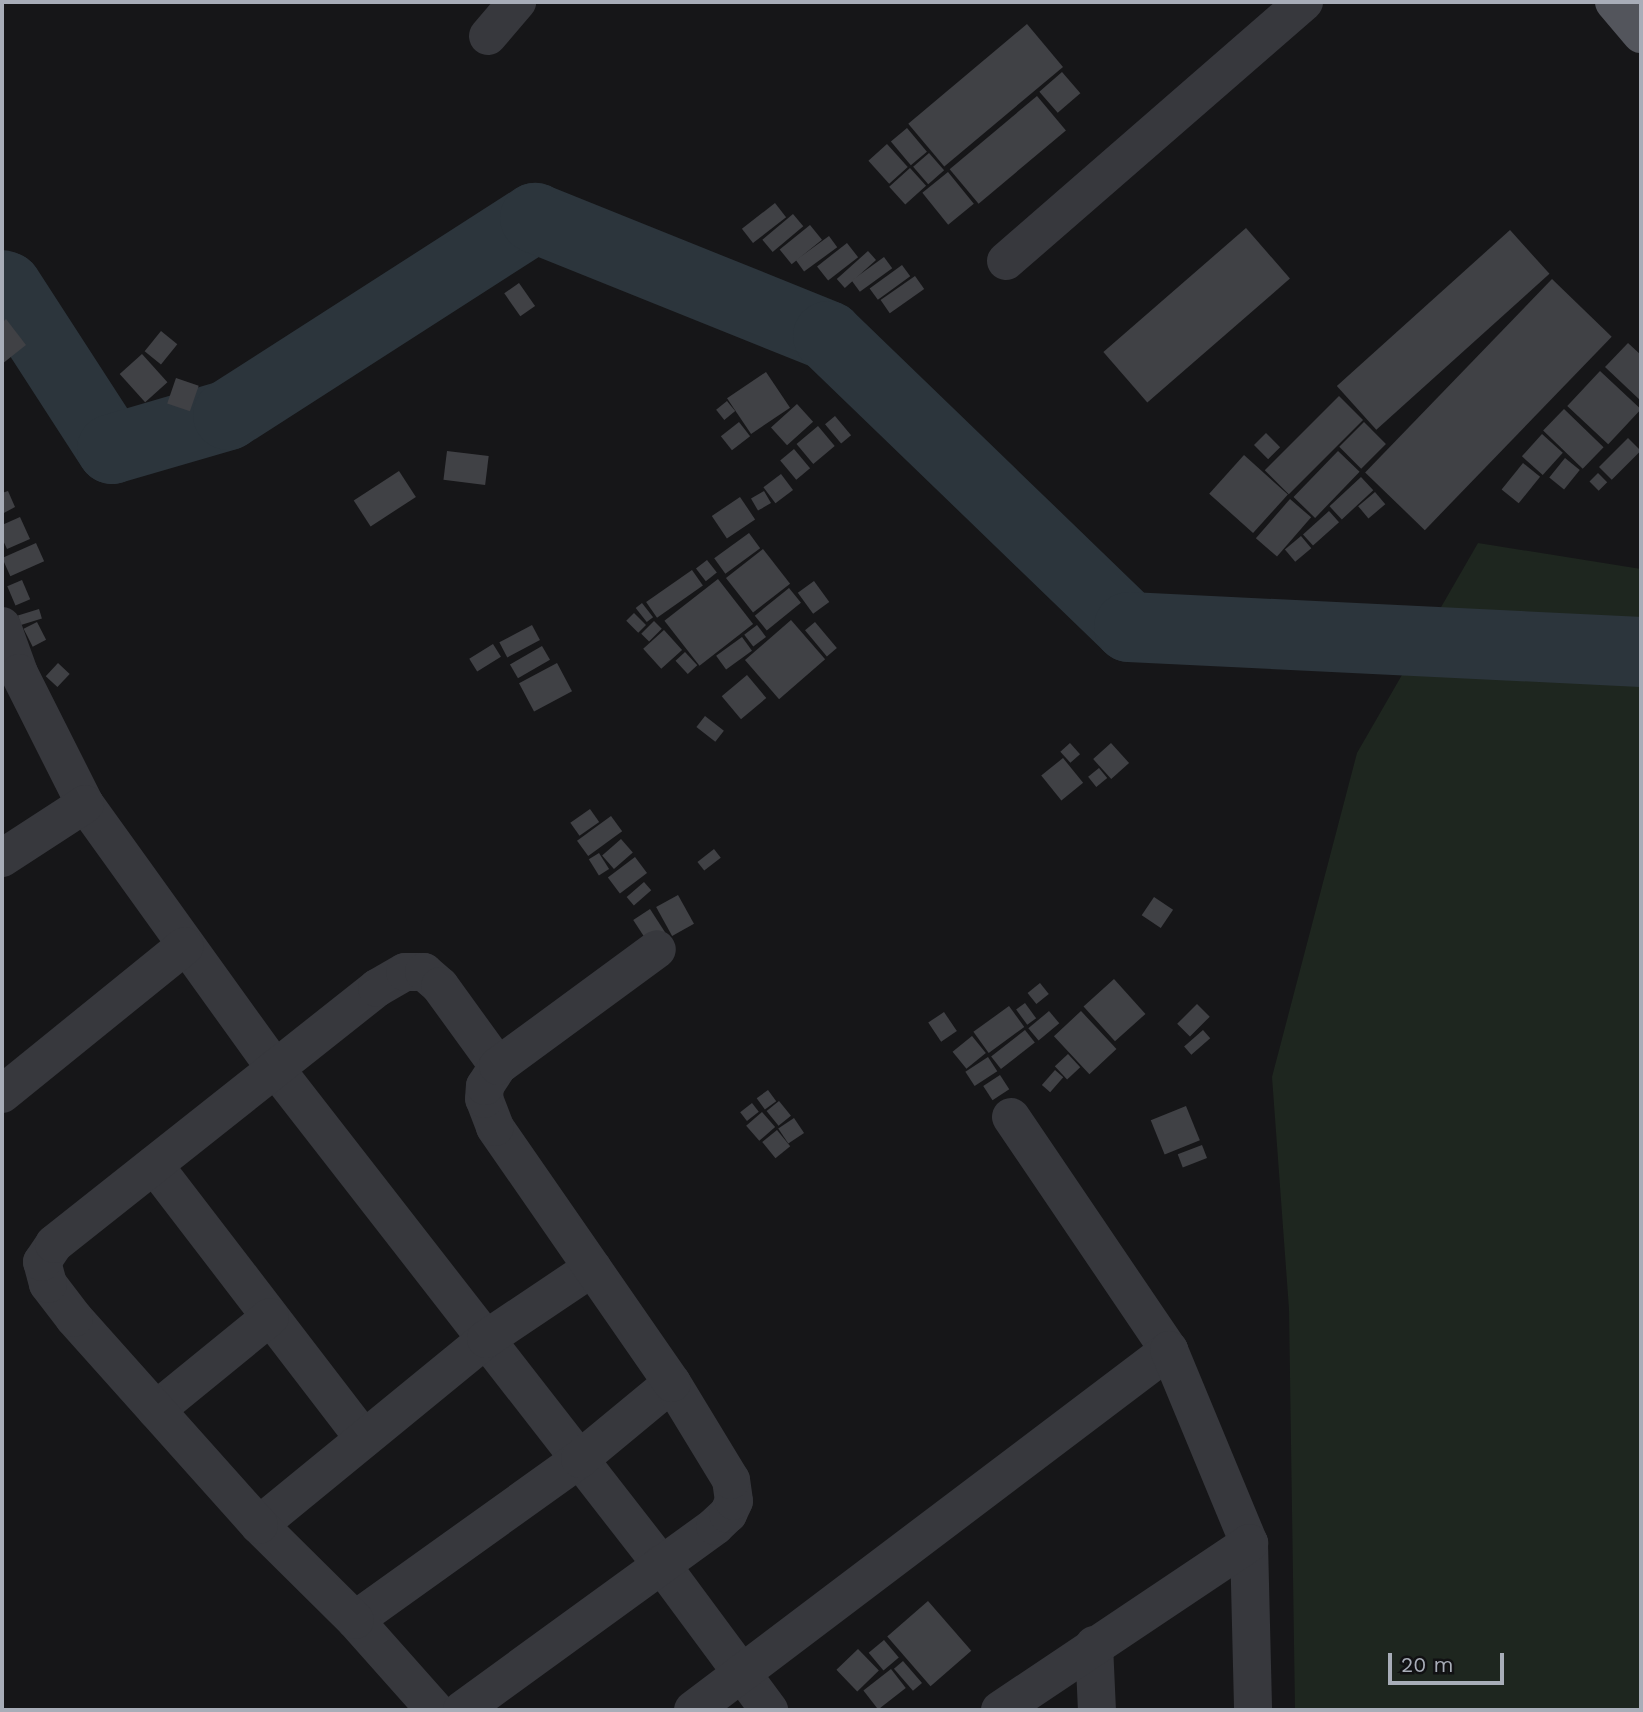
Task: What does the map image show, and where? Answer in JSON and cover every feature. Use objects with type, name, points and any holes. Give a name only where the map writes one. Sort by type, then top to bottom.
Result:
[{"type":"main road","points":[[1614,2],[1641,34]]},
{"type":"street","points":[[488,36],[517,2]]},
{"type":"street","points":[[1006,261],[1304,2]]},
{"type":"street","points":[[2,626],[10,679],[85,804],[185,946],[275,1068],[661,1564],[769,1710]]},
{"type":"street","points":[[2,858],[85,804]]},
{"type":"street","points":[[2,1094],[185,946]]},
{"type":"street","points":[[461,1710],[715,1526],[728,1514],[734,1501],[731,1480],[672,1383],[488,1114],[485,1086],[498,1066],[657,948]]},
{"type":"street","points":[[435,1710],[355,1620],[259,1525],[74,1318],[48,1284],[42,1262],[54,1244],[377,988],[405,972],[424,972],[440,986],[498,1066]]},
{"type":"street","points":[[1011,1117],[1169,1350],[1249,1543],[1253,1710]]},
{"type":"street","points":[[154,1165],[363,1439]]},
{"type":"street","points":[[259,1525],[486,1339],[592,1268]]},
{"type":"street","points":[[156,1410],[270,1317]]},
{"type":"street","points":[[693,1710],[1169,1350]]},
{"type":"street","points":[[355,1620],[580,1459],[672,1383]]},
{"type":"street","points":[[1000,1710],[1249,1543]]},
{"type":"street","points":[[1094,1645],[1097,1710]]},
{"type":"shaded area","points":[[1478,543],[1641,569],[1641,1710],[1295,1710],[1289,1309],[1272,1077],[1357,753]]},
{"type":"building","points":[[1027,24],[1063,67],[944,167],[908,124]]},
{"type":"building","points":[[1062,72],[1080,93],[1058,113],[1039,92]]},
{"type":"building","points":[[1037,96],[1066,130],[979,204],[950,169]]},
{"type":"building","points":[[907,128],[927,152],[911,165],[891,141]]},
{"type":"building","points":[[887,144],[908,167],[889,184],[868,161]]},
{"type":"building","points":[[929,153],[944,170],[928,184],[913,167]]},
{"type":"building","points":[[910,168],[926,186],[905,205],[889,187]]},
{"type":"building","points":[[948,172],[974,204],[948,225],[922,193]]},
{"type":"building","points":[[775,203],[786,217],[753,243],[742,229]]},
{"type":"building","points":[[793,214],[803,226],[773,252],[762,240]]},
{"type":"building","points":[[810,225],[822,240],[792,264],[780,250]]},
{"type":"building","points":[[1246,228],[1290,279],[1147,403],[1103,352]]},
{"type":"building","points":[[1510,230],[1549,274],[1376,430],[1337,386]]},
{"type":"building","points":[[829,236],[837,247],[804,271],[796,260]]},
{"type":"building","points":[[847,243],[858,257],[828,281],[817,266]]},
{"type":"building","points":[[868,251],[876,260],[845,288],[837,279]]},
{"type":"building","points":[[884,257],[892,268],[860,292],[852,281]]},
{"type":"building","points":[[902,265],[910,276],[878,300],[870,289]]},
{"type":"building","points":[[915,276],[924,289],[890,313],[881,300]]},
{"type":"building","points":[[1552,279],[1612,337],[1425,530],[1365,473]]},
{"type":"building","points":[[519,283],[535,306],[520,316],[504,293]]},
{"type":"building","points":[[6,319],[26,345],[2,364],[2,323]]},
{"type":"building","points":[[161,331],[177,344],[161,364],[145,351]]},
{"type":"building","points":[[1628,343],[1641,355],[1641,401],[1605,367]]},
{"type":"building","points":[[142,354],[167,382],[145,402],[120,374]]},
{"type":"building","points":[[1600,371],[1641,409],[1608,444],[1567,406]]},
{"type":"building","points":[[766,372],[790,408],[751,434],[727,398]]},
{"type":"building","points":[[176,378],[199,386],[190,411],[167,404]]},
{"type":"building","points":[[1339,396],[1363,420],[1289,494],[1265,470]]},
{"type":"building","points":[[727,401],[735,411],[724,420],[716,410]]},
{"type":"building","points":[[797,404],[813,422],[787,445],[771,427]]},
{"type":"building","points":[[1564,409],[1604,447],[1583,469],[1543,431]]},
{"type":"building","points":[[835,416],[851,435],[841,444],[825,424]]},
{"type":"building","points":[[739,422],[750,436],[732,450],[721,436]]},
{"type":"building","points":[[1364,422],[1386,444],[1361,469],[1339,447]]},
{"type":"building","points":[[818,426],[835,446],[813,464],[797,444]]},
{"type":"building","points":[[1266,433],[1280,447],[1268,459],[1254,445]]},
{"type":"building","points":[[1542,434],[1563,453],[1543,475],[1522,456]]},
{"type":"building","points":[[1628,438],[1641,451],[1612,480],[1599,467]]},
{"type":"building","points":[[794,449],[810,468],[796,480],[780,461]]},
{"type":"building","points":[[447,451],[489,456],[485,485],[443,480]]},
{"type":"building","points":[[1338,451],[1360,472],[1315,518],[1294,497]]},
{"type":"building","points":[[1244,455],[1288,494],[1253,533],[1209,494]]},
{"type":"building","points":[[1565,458],[1580,470],[1564,489],[1549,477]]},
{"type":"building","points":[[1523,463],[1540,477],[1519,503],[1502,489]]},
{"type":"building","points":[[399,471],[416,497],[371,526],[354,500]]},
{"type":"building","points":[[1598,473],[1607,482],[1599,491],[1590,481]]},
{"type":"building","points":[[781,474],[793,490],[775,503],[763,487]]},
{"type":"building","points":[[1361,477],[1373,490],[1342,519],[1330,506]]},
{"type":"building","points":[[8,491],[15,507],[2,514],[2,493]]},
{"type":"building","points":[[764,491],[771,503],[758,511],[751,499]]},
{"type":"building","points":[[1375,492],[1385,504],[1368,518],[1358,506]]},
{"type":"building","points":[[740,497],[755,519],[727,538],[712,516]]},
{"type":"building","points":[[1290,499],[1311,517],[1277,557],[1256,538]]},
{"type":"building","points":[[1329,511],[1339,522],[1313,546],[1303,534]]},
{"type":"building","points":[[20,517],[30,539],[7,549],[2,538],[2,525]]},
{"type":"building","points":[[749,533],[760,548],[725,574],[714,558]]},
{"type":"building","points":[[1301,536],[1311,548],[1295,562],[1285,549]]},
{"type":"building","points":[[36,543],[44,561],[10,576],[2,558]]},
{"type":"building","points":[[763,549],[790,584],[753,613],[726,578]]},
{"type":"building","points":[[707,560],[717,573],[706,581],[696,569]]},
{"type":"building","points":[[692,570],[703,586],[657,618],[646,602]]},
{"type":"building","points":[[718,579],[753,624],[700,666],[664,621]]},
{"type":"building","points":[[22,580],[30,599],[15,606],[7,586]]},
{"type":"building","points":[[814,581],[829,602],[813,614],[798,593]]},
{"type":"building","points":[[789,588],[801,603],[767,630],[755,616]]},
{"type":"building","points":[[642,603],[653,617],[647,622],[636,608]]},
{"type":"building","points":[[39,609],[42,619],[21,625],[18,615]]},
{"type":"building","points":[[634,613],[646,625],[638,633],[626,621]]},
{"type":"building","points":[[791,620],[825,659],[779,699],[745,660]]},
{"type":"building","points":[[654,621],[662,629],[649,642],[641,634]]},
{"type":"building","points":[[37,622],[46,640],[33,647],[24,629]]},
{"type":"building","points":[[815,622],[837,648],[827,656],[805,630]]},
{"type":"building","points":[[532,625],[540,640],[507,657],[499,642]]},
{"type":"building","points":[[757,625],[766,637],[753,647],[744,635]]},
{"type":"building","points":[[664,630],[682,650],[661,669],[643,649]]},
{"type":"building","points":[[742,637],[752,651],[726,670],[716,656]]},
{"type":"building","points":[[493,644],[501,657],[477,672],[469,659]]},
{"type":"building","points":[[542,646],[550,660],[518,678],[510,664]]},
{"type":"building","points":[[685,652],[697,665],[688,674],[675,661]]},
{"type":"building","points":[[58,663],[70,674],[57,687],[46,676]]},
{"type":"building","points":[[557,663],[572,691],[534,711],[519,683]]},
{"type":"building","points":[[747,675],[766,698],[741,719],[722,696]]},
{"type":"building","points":[[705,716],[724,731],[715,742],[696,727]]},
{"type":"building","points":[[1070,743],[1080,754],[1070,763],[1060,752]]},
{"type":"building","points":[[1111,743],[1129,763],[1111,779],[1093,759]]},
{"type":"building","points":[[1063,758],[1083,783],[1061,800],[1041,776]]},
{"type":"building","points":[[1099,768],[1107,778],[1096,787],[1088,777]]},
{"type":"building","points":[[590,809],[599,822],[580,836],[570,823]]},
{"type":"building","points":[[611,816],[622,831],[588,856],[577,841]]},
{"type":"building","points":[[621,839],[633,853],[614,869],[602,855]]},
{"type":"building","points":[[714,849],[721,858],[704,871],[697,862]]},
{"type":"building","points":[[599,853],[609,869],[599,875],[589,859]]},
{"type":"building","points":[[635,857],[647,873],[620,893],[608,877]]},
{"type":"building","points":[[644,882],[651,890],[634,905],[627,897]]},
{"type":"building","points":[[678,895],[694,924],[672,936],[656,907]]},
{"type":"building","points":[[1154,897],[1173,910],[1161,928],[1142,915]]},
{"type":"building","points":[[650,909],[666,934],[650,945],[633,920]]},
{"type":"building","points":[[1114,979],[1145,1014],[1115,1041],[1084,1006]]},
{"type":"building","points":[[1040,983],[1049,994],[1036,1004],[1028,993]]},
{"type":"building","points":[[1025,1003],[1036,1018],[1027,1025],[1016,1009]]},
{"type":"building","points":[[1197,1004],[1210,1017],[1190,1037],[1177,1024]]},
{"type":"building","points":[[1009,1006],[1024,1027],[989,1053],[973,1032]]},
{"type":"building","points":[[1049,1011],[1059,1023],[1039,1041],[1028,1028]]},
{"type":"building","points":[[1081,1011],[1116,1049],[1089,1074],[1054,1036]]},
{"type":"building","points":[[944,1012],[957,1031],[941,1042],[928,1023]]},
{"type":"building","points":[[1025,1030],[1035,1043],[1001,1069],[991,1056]]},
{"type":"building","points":[[1203,1030],[1210,1038],[1191,1055],[1184,1046]]},
{"type":"building","points":[[972,1036],[986,1053],[966,1069],[953,1052]]},
{"type":"building","points":[[1068,1054],[1080,1067],[1067,1079],[1055,1066]]},
{"type":"building","points":[[988,1057],[997,1071],[975,1086],[965,1072]]},
{"type":"building","points":[[1055,1070],[1063,1077],[1050,1092],[1042,1085]]},
{"type":"building","points":[[1000,1075],[1009,1089],[992,1100],[983,1086]]},
{"type":"building","points":[[768,1090],[776,1101],[765,1110],[757,1098]]},
{"type":"building","points":[[779,1101],[791,1116],[779,1126],[767,1111]]},
{"type":"building","points":[[752,1103],[759,1112],[747,1121],[740,1112]]},
{"type":"building","points":[[1186,1106],[1200,1140],[1165,1155],[1151,1120]]},
{"type":"building","points":[[762,1112],[775,1127],[759,1141],[746,1126]]},
{"type":"building","points":[[794,1118],[804,1133],[788,1144],[778,1129]]},
{"type":"building","points":[[777,1130],[790,1146],[775,1158],[762,1142]]},
{"type":"building","points":[[1202,1145],[1207,1158],[1183,1167],[1178,1154]]},
{"type":"building","points":[[928,1601],[971,1651],[931,1686],[887,1636]]},
{"type":"building","points":[[884,1640],[899,1658],[883,1670],[869,1653]]},
{"type":"building","points":[[858,1649],[879,1671],[857,1691],[836,1670]]},
{"type":"building","points":[[903,1661],[922,1683],[913,1691],[894,1669]]},
{"type":"building","points":[[891,1669],[906,1688],[878,1709],[863,1691]]},
{"type":"waterway","points":[[2,285],[7,287],[112,449],[228,415],[535,218],[828,336],[1129,627],[1641,652]]}]
